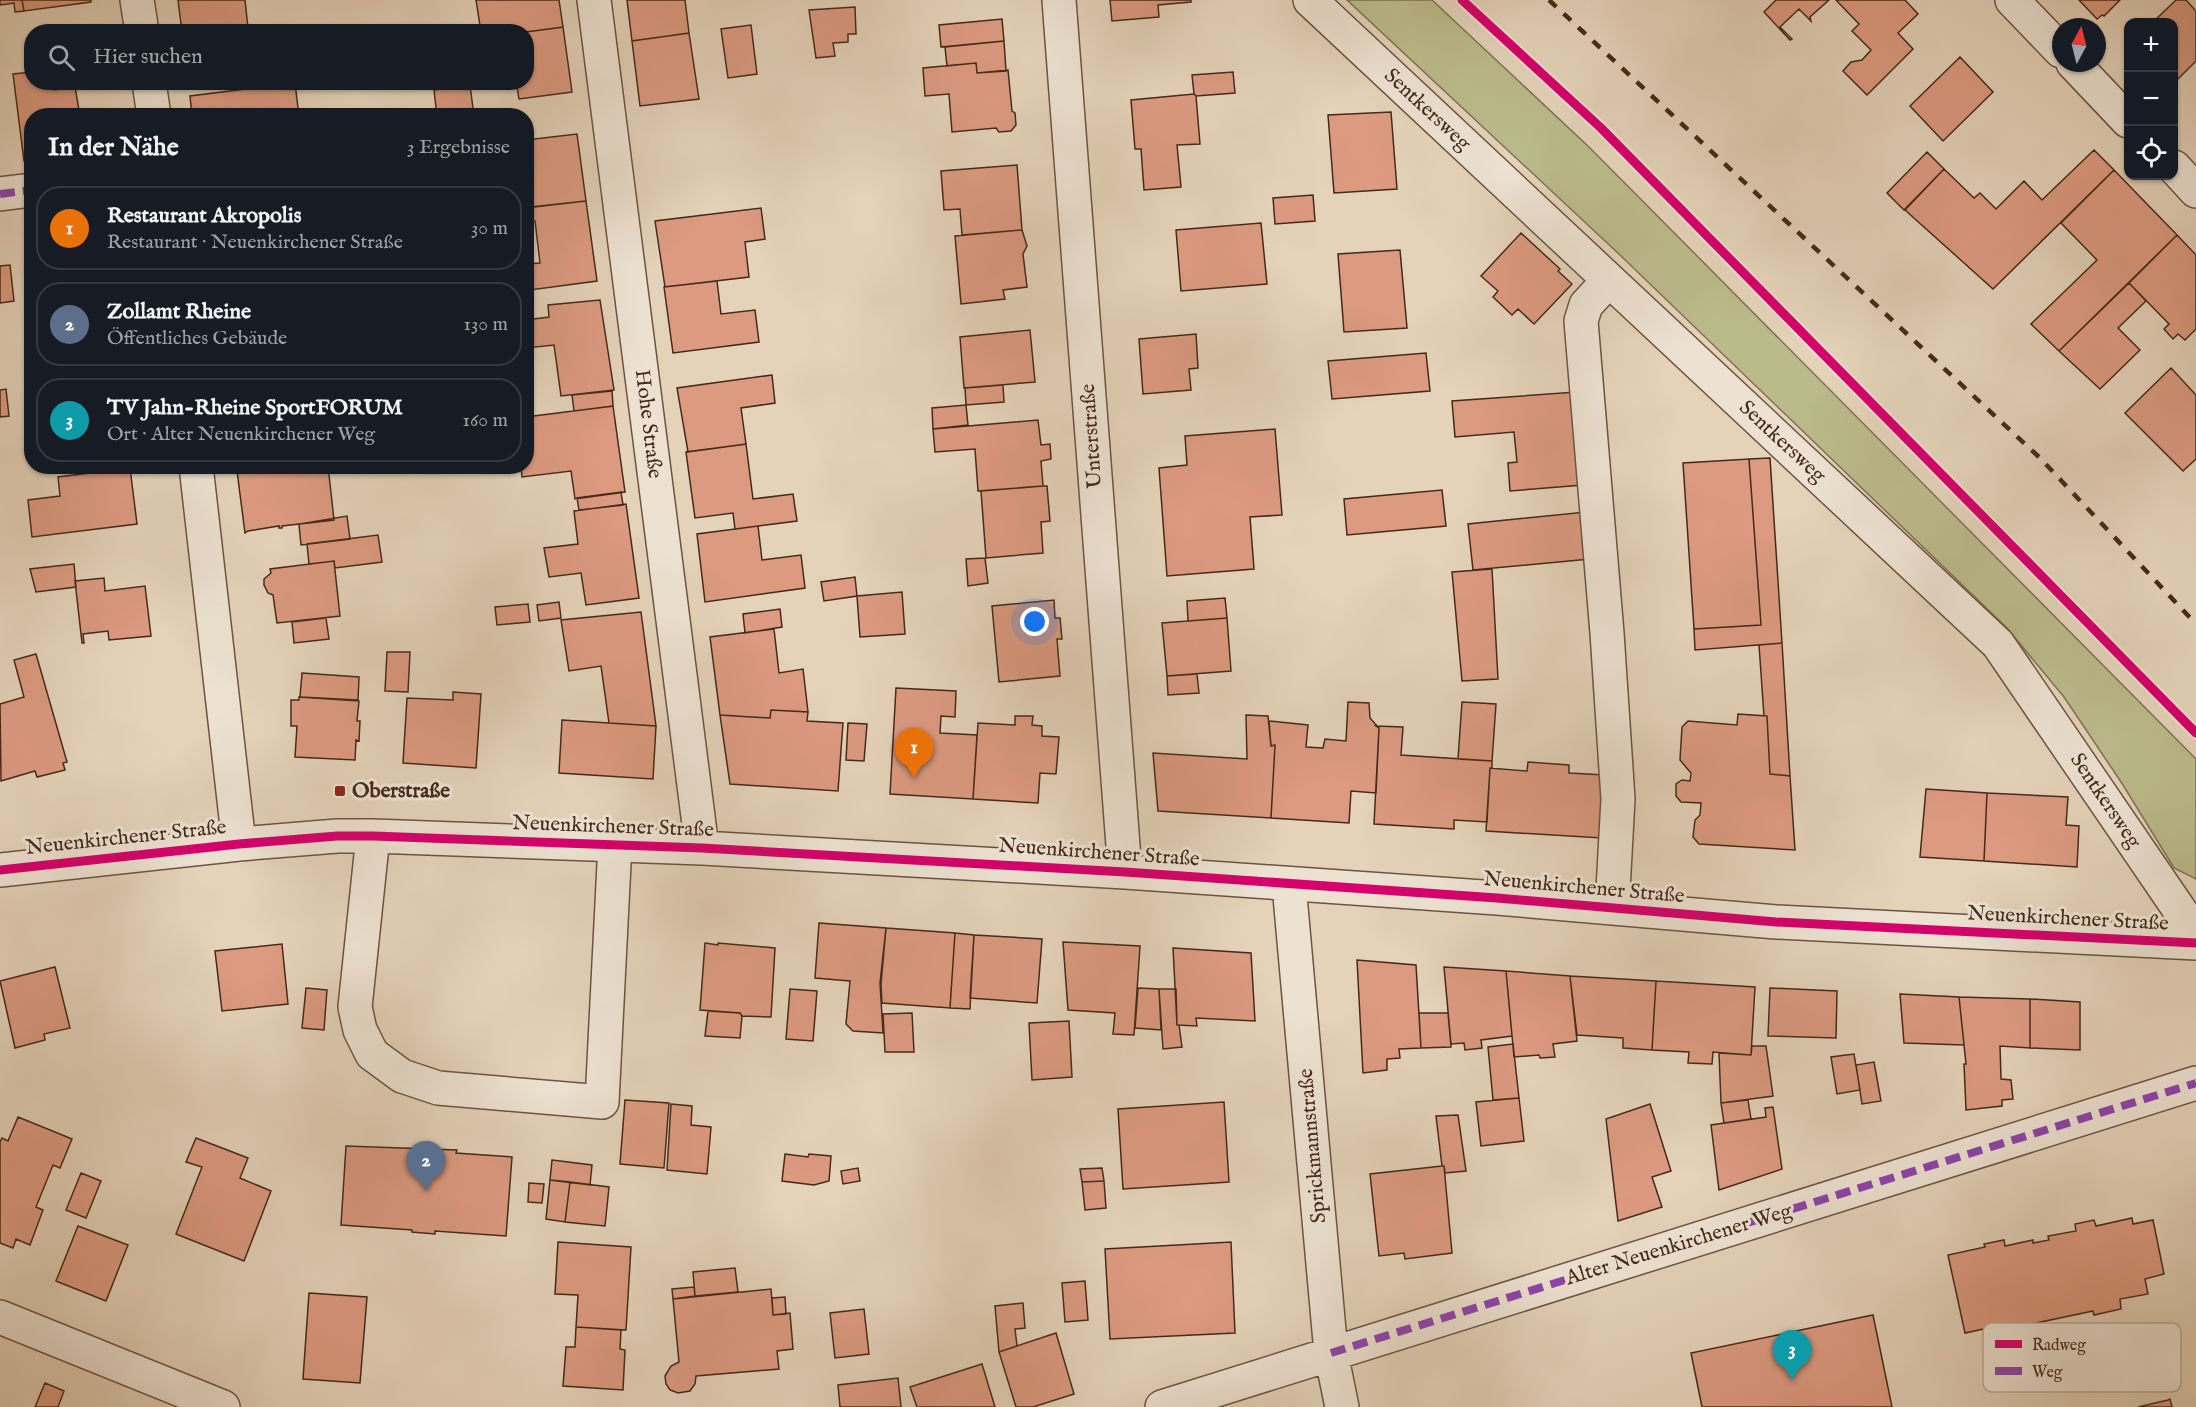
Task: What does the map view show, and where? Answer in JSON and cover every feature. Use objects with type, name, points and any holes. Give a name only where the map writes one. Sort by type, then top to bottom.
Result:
[{"type":"street","points":[[137,0],[141,24]]},
{"type":"street","name":"Hohe Straße","points":[[594,0],[702,848]]},
{"type":"street","name":"Unterstraße","points":[[1059,0],[1125,872]]},
{"type":"street","name":"Sentkersweg","points":[[1310,0],[1998,644],[2196,934]]},
{"type":"street","points":[[2012,0],[2052,42]]},
{"type":"street","points":[[2082,72],[2124,117]]},
{"type":"street","points":[[150,90],[153,108]]},
{"type":"street","points":[[2178,171],[2196,191]]},
{"type":"street","points":[[0,194],[24,191]]},
{"type":"street","points":[[1609,280],[1586,305],[1581,321],[1607,633],[1618,799],[1612,908]]},
{"type":"street","points":[[197,474],[239,844]]},
{"type":"street","name":"Neuenkirchener Straße","points":[[0,870],[239,844],[337,836],[615,844],[1125,872],[1776,922],[2196,943]]},
{"type":"street","points":[[373,836],[355,1007],[360,1030],[372,1054],[402,1076],[438,1088],[602,1102],[615,844]]},
{"type":"street","name":"Sprickmannstraße","points":[[1289,885],[1331,1353],[1342,1407]]},
{"type":"street","name":"Alter Neuenkirchener Weg","points":[[1162,1407],[2196,1083]]},
{"type":"street","points":[[0,1317],[223,1407]]},
{"type":"shaded area","points":[[1347,0],[1432,0],[1589,147],[2196,759],[2196,879],[2174,868],[2123,785],[2064,697],[2006,627],[1620,255]]},
{"type":"building","points":[[0,0],[22,0],[24,11],[15,12],[14,3],[0,5]]},
{"type":"building","points":[[22,0],[91,0],[91,2],[24,11]]},
{"type":"building","points":[[178,0],[245,0],[248,24],[181,24]]},
{"type":"building","points":[[476,0],[559,0],[563,27],[534,31],[534,24],[480,24]]},
{"type":"building","points":[[627,0],[685,0],[689,33],[632,41]]},
{"type":"building","points":[[1110,0],[1191,0],[1191,2],[1158,5],[1159,17],[1112,21]]},
{"type":"building","points":[[1776,0],[1829,0],[1810,17],[1811,21],[1799,9],[1780,27],[1792,39],[1790,40],[1764,12]]},
{"type":"building","points":[[1836,0],[1905,0],[1918,14],[1898,33],[1913,49],[1867,95],[1843,71],[1851,62],[1862,60],[1871,50],[1852,31],[1859,24]]},
{"type":"building","points":[[2079,0],[2120,0],[2104,16],[2096,18]]},
{"type":"building","points":[[2176,0],[2186,0],[2196,11],[2196,61],[2178,79],[2178,18],[2157,18]]},
{"type":"building","points":[[855,7],[856,34],[848,34],[848,42],[833,43],[835,56],[816,58],[809,10]]},
{"type":"building","points":[[1002,19],[1004,41],[941,47],[939,25]]},
{"type":"building","points":[[751,25],[757,74],[728,78],[721,29]]},
{"type":"building","points":[[563,27],[572,92],[519,99],[517,90],[534,90],[534,31]]},
{"type":"building","points":[[689,33],[699,99],[640,106],[632,41]]},
{"type":"building","points":[[1004,41],[1006,71],[977,73],[976,63],[947,66],[945,47]]},
{"type":"building","points":[[1960,57],[1993,92],[1943,141],[1910,106]]},
{"type":"building","points":[[976,63],[977,73],[1008,70],[1012,111],[1015,113],[1016,125],[1011,131],[999,132],[996,128],[952,132],[949,94],[925,96],[923,68]]},
{"type":"building","points":[[1233,72],[1235,93],[1196,96],[1194,94],[1192,75]]},
{"type":"building","points":[[24,73],[24,90],[76,90],[79,108],[24,108],[24,161],[13,74]]},
{"type":"building","points":[[238,90],[296,90],[298,108],[191,108],[190,96]]},
{"type":"building","points":[[434,90],[471,90],[473,108],[436,108]]},
{"type":"building","points":[[1194,94],[1200,144],[1177,145],[1181,187],[1144,190],[1141,149],[1135,149],[1131,100]]},
{"type":"building","points":[[1391,112],[1397,189],[1334,193],[1328,115]]},
{"type":"building","points":[[577,134],[586,201],[534,207],[534,139]]},
{"type":"building","points":[[2094,150],[2114,170],[1993,289],[1905,210],[1944,169],[1974,198],[1980,193],[1996,209],[2024,181],[2042,200]]},
{"type":"building","points":[[1927,152],[1944,169],[1904,210],[1887,193]]},
{"type":"building","points":[[1017,165],[1022,230],[962,235],[960,209],[944,210],[941,171]]},
{"type":"building","points":[[2114,170],[2177,235],[2059,351],[2031,324],[2097,260],[2061,223]]},
{"type":"building","points":[[1313,195],[1315,221],[1275,224],[1273,198]]},
{"type":"building","points":[[586,201],[597,281],[534,289],[534,263],[540,263],[534,207]]},
{"type":"building","points":[[761,208],[765,239],[745,242],[749,277],[665,287],[655,221]]},
{"type":"building","points":[[1261,223],[1267,284],[1181,291],[1176,230]]},
{"type":"building","points":[[1022,230],[1027,246],[1023,254],[1027,287],[1003,290],[1005,299],[961,304],[955,236]]},
{"type":"building","points":[[1521,233],[1560,269],[1558,271],[1572,284],[1534,324],[1518,309],[1512,315],[1493,297],[1498,291],[1481,276]]},
{"type":"building","points":[[2177,235],[2196,255],[2196,329],[2185,340],[2178,334],[2173,339],[2164,329],[2169,324],[2129,283]]},
{"type":"building","points":[[1400,250],[1407,328],[1344,332],[1338,254]]},
{"type":"building","points":[[10,265],[14,301],[0,303],[0,266]]},
{"type":"building","points":[[717,281],[721,314],[755,310],[759,342],[673,353],[664,287]]},
{"type":"building","points":[[2129,283],[2146,301],[2118,328],[2140,350],[2100,389],[2059,351]]},
{"type":"building","points":[[600,300],[614,390],[561,396],[554,345],[534,347],[534,319],[549,317],[548,305]]},
{"type":"building","points":[[1030,330],[1035,382],[964,388],[960,337]]},
{"type":"building","points":[[1196,334],[1198,368],[1189,369],[1191,390],[1143,394],[1139,339]]},
{"type":"building","points":[[1426,353],[1430,391],[1332,399],[1328,361]]},
{"type":"building","points":[[2171,368],[2196,395],[2196,459],[2183,471],[2125,413]]},
{"type":"building","points":[[772,375],[775,403],[741,408],[746,444],[688,452],[677,388]]},
{"type":"building","points":[[1003,385],[1004,402],[966,405],[965,388]]},
{"type":"building","points":[[6,389],[9,416],[0,417],[0,390]]},
{"type":"building","points":[[612,391],[613,406],[574,411],[572,395]]},
{"type":"building","points":[[1576,392],[1583,485],[1510,491],[1508,463],[1517,462],[1514,432],[1455,437],[1452,401]]},
{"type":"building","points":[[966,405],[968,425],[933,429],[932,408]]},
{"type":"building","points":[[613,406],[625,492],[575,499],[571,471],[522,477],[522,474],[534,474],[534,416]]},
{"type":"building","points":[[1038,420],[1041,445],[1050,444],[1051,459],[1041,461],[1043,486],[978,491],[975,449],[935,452],[933,429]]},
{"type":"building","points":[[1275,429],[1282,515],[1250,517],[1254,569],[1167,576],[1159,468],[1187,465],[1185,436]]},
{"type":"building","points":[[746,444],[753,499],[793,494],[797,521],[735,529],[733,513],[695,518],[686,452]]},
{"type":"building","points":[[1770,458],[1782,643],[1695,650],[1694,629],[1761,625],[1749,459]]},
{"type":"building","points":[[1749,459],[1761,625],[1694,629],[1683,463]]},
{"type":"building","points":[[82,474],[131,474],[137,524],[32,537],[28,500],[60,496],[58,477]]},
{"type":"building","points":[[237,474],[329,474],[334,520],[282,526],[282,528],[279,526],[245,533]]},
{"type":"building","points":[[1047,486],[1050,521],[1041,522],[1043,553],[986,558],[981,491]]},
{"type":"building","points":[[1442,490],[1446,526],[1347,535],[1344,499]]},
{"type":"building","points":[[621,492],[623,505],[579,510],[577,498]]},
{"type":"building","points":[[626,504],[639,598],[586,605],[581,573],[549,577],[544,548],[578,544],[574,511]]},
{"type":"building","points":[[1586,512],[1590,559],[1473,570],[1468,524]]},
{"type":"building","points":[[347,516],[350,539],[301,545],[299,524]]},
{"type":"building","points":[[758,526],[762,560],[801,555],[805,588],[705,602],[697,534]]},
{"type":"building","points":[[378,535],[382,562],[335,568],[334,561],[309,564],[307,544]]},
{"type":"building","points":[[985,558],[988,583],[968,586],[966,559]]},
{"type":"building","points":[[334,561],[340,616],[277,623],[273,595],[268,593],[264,585],[264,579],[271,573],[270,569]]},
{"type":"building","points":[[74,564],[76,587],[36,592],[30,569]]},
{"type":"building","points":[[1492,569],[1498,679],[1462,681],[1452,572]]},
{"type":"building","points":[[855,577],[857,596],[824,601],[821,582]]},
{"type":"building","points":[[104,578],[105,591],[145,586],[151,636],[109,640],[108,631],[83,634],[84,643],[82,643],[75,581]]},
{"type":"building","points":[[902,592],[905,634],[860,637],[857,596]]},
{"type":"building","points":[[1225,598],[1227,618],[1188,621],[1187,601]]},
{"type":"building","points":[[1054,600],[1055,618],[1060,618],[1062,639],[1057,639],[1060,676],[999,682],[992,606]]},
{"type":"building","points":[[559,602],[561,618],[539,621],[537,605]]},
{"type":"building","points":[[528,604],[530,622],[497,625],[495,607]]},
{"type":"building","points":[[780,609],[782,627],[745,633],[743,614]]},
{"type":"building","points":[[641,612],[656,726],[609,723],[601,666],[569,671],[561,620]]},
{"type":"building","points":[[326,618],[329,639],[294,643],[292,622]]},
{"type":"building","points":[[1227,618],[1231,671],[1167,676],[1162,623]]},
{"type":"building","points":[[774,629],[779,673],[803,669],[808,712],[771,710],[770,718],[720,715],[710,637]]},
{"type":"building","points":[[1782,643],[1790,776],[1770,774],[1767,716],[1764,716],[1759,645]]},
{"type":"building","points":[[387,652],[410,652],[408,692],[385,691]]},
{"type":"building","points":[[36,654],[67,762],[63,763],[65,770],[37,777],[35,771],[1,781],[0,704],[24,697],[14,660]]},
{"type":"building","points":[[302,673],[359,677],[358,700],[300,697]]},
{"type":"building","points":[[1197,674],[1199,693],[1168,695],[1167,676]]},
{"type":"building","points":[[896,688],[956,691],[955,717],[941,716],[940,733],[977,735],[973,799],[890,794]]},
{"type":"building","points":[[453,692],[481,694],[476,768],[403,763],[407,698],[453,700]]},
{"type":"building","points":[[299,697],[359,701],[357,721],[360,721],[359,741],[356,740],[355,760],[295,757],[297,726],[291,726],[291,700],[299,700]]},
{"type":"building","points":[[1348,702],[1369,703],[1370,718],[1379,728],[1376,793],[1351,791],[1349,823],[1271,818],[1275,745],[1271,746],[1269,721],[1308,725],[1306,747],[1323,748],[1325,739],[1346,741]]},
{"type":"building","points":[[1462,702],[1496,704],[1492,761],[1458,759]]},
{"type":"building","points":[[771,710],[808,712],[807,721],[843,723],[838,791],[730,784],[720,715],[770,718]]},
{"type":"building","points":[[1738,714],[1767,716],[1770,774],[1790,776],[1795,850],[1699,844],[1693,837],[1695,820],[1700,815],[1701,803],[1681,802],[1676,796],[1676,784],[1682,780],[1690,781],[1691,773],[1680,760],[1682,727],[1688,721],[1737,725]]},
{"type":"building","points":[[1246,715],[1268,716],[1271,746],[1275,745],[1271,818],[1158,811],[1153,753],[1247,759]]},
{"type":"building","points":[[1015,716],[1033,716],[1032,725],[1042,726],[1042,736],[1059,737],[1056,774],[1040,773],[1038,803],[973,799],[978,723],[1015,725]]},
{"type":"building","points":[[562,720],[656,726],[653,779],[559,773]]},
{"type":"building","points":[[848,723],[867,724],[864,761],[846,760]]},
{"type":"building","points":[[1376,726],[1403,727],[1401,755],[1492,761],[1487,822],[1454,820],[1454,829],[1374,824],[1379,728]]},
{"type":"building","points":[[1528,762],[1569,765],[1569,773],[1605,775],[1602,838],[1486,831],[1490,768],[1527,771]]},
{"type":"building","points":[[1926,789],[1987,793],[1984,861],[1920,857]]},
{"type":"building","points":[[1987,793],[2068,797],[2066,825],[2079,826],[2077,867],[1984,861]]},
{"type":"building","points":[[819,923],[886,928],[880,983],[883,1033],[853,1031],[846,1024],[850,981],[815,978]]},
{"type":"building","points":[[886,928],[955,933],[950,1008],[882,1003],[881,984]]},
{"type":"building","points":[[955,933],[974,935],[970,1009],[950,1008]]},
{"type":"building","points":[[974,935],[1042,939],[1037,1003],[970,998]]},
{"type":"building","points":[[1063,942],[1140,946],[1134,1035],[1113,1034],[1115,1013],[1068,1010]]},
{"type":"building","points":[[705,943],[775,948],[771,1017],[742,1016],[740,1013],[700,1010]]},
{"type":"building","points":[[282,944],[288,1004],[222,1011],[215,951]]},
{"type":"building","points":[[1173,948],[1251,953],[1255,1021],[1196,1018],[1197,1026],[1177,1025]]},
{"type":"building","points":[[1357,960],[1416,965],[1421,1048],[1399,1049],[1400,1058],[1387,1059],[1387,1070],[1363,1073]]},
{"type":"building","points":[[55,967],[70,1028],[44,1034],[45,1040],[15,1048],[0,981]]},
{"type":"building","points":[[1444,967],[1506,971],[1512,1036],[1481,1040],[1482,1048],[1465,1050],[1464,1043],[1451,1044]]},
{"type":"building","points":[[1506,971],[1570,976],[1577,1041],[1553,1044],[1555,1057],[1540,1058],[1539,1055],[1514,1057]]},
{"type":"building","points":[[1570,976],[1656,981],[1652,1050],[1623,1048],[1623,1038],[1577,1035]]},
{"type":"building","points":[[1656,981],[1755,987],[1751,1055],[1713,1052],[1712,1064],[1688,1063],[1689,1052],[1652,1050]]},
{"type":"building","points":[[306,988],[327,990],[324,1030],[302,1028]]},
{"type":"building","points":[[1138,988],[1159,989],[1161,1030],[1135,1028]]},
{"type":"building","points":[[1770,988],[1837,991],[1836,1038],[1768,1036]]},
{"type":"building","points":[[790,989],[817,991],[813,1041],[786,1039]]},
{"type":"building","points":[[1159,989],[1176,989],[1177,1025],[1179,1025],[1182,1047],[1163,1049]]},
{"type":"building","points":[[1900,994],[1959,997],[1964,1045],[1904,1043]]},
{"type":"building","points":[[1959,997],[2030,999],[2030,1048],[2000,1046],[2001,1079],[2011,1080],[2013,1099],[2002,1100],[2002,1106],[1966,1110],[1964,1064],[1966,1064]]},
{"type":"building","points":[[2030,999],[2080,1002],[2080,1050],[2030,1048]]},
{"type":"building","points":[[708,1011],[740,1013],[742,1016],[740,1038],[705,1036]]},
{"type":"building","points":[[912,1013],[914,1052],[885,1052],[883,1014]]},
{"type":"building","points":[[1419,1013],[1448,1013],[1451,1047],[1421,1048]]},
{"type":"building","points":[[1069,1021],[1072,1077],[1032,1080],[1029,1023]]},
{"type":"building","points":[[1513,1044],[1519,1098],[1493,1100],[1488,1047]]},
{"type":"building","points":[[1752,1046],[1766,1046],[1773,1096],[1721,1103],[1719,1053],[1751,1055]]},
{"type":"building","points":[[1854,1054],[1860,1090],[1837,1094],[1831,1057]]},
{"type":"building","points":[[1874,1062],[1881,1101],[1862,1104],[1856,1065]]},
{"type":"building","points":[[1519,1098],[1524,1141],[1481,1146],[1476,1102]]},
{"type":"building","points":[[625,1100],[669,1103],[664,1168],[620,1164]]},
{"type":"building","points":[[1748,1100],[1751,1119],[1724,1123],[1721,1103]]},
{"type":"building","points":[[1224,1102],[1229,1182],[1123,1189],[1118,1109]]},
{"type":"building","points":[[671,1104],[692,1106],[691,1125],[711,1127],[707,1174],[667,1170]]},
{"type":"building","points":[[1650,1104],[1671,1171],[1652,1177],[1662,1207],[1618,1221],[1606,1119]]},
{"type":"building","points":[[1773,1107],[1782,1169],[1719,1190],[1711,1125],[1766,1117],[1765,1108]]},
{"type":"building","points":[[1458,1115],[1466,1171],[1445,1173],[1444,1166],[1442,1166],[1436,1116]]},
{"type":"building","points":[[18,1117],[72,1139],[60,1168],[53,1165],[36,1207],[43,1210],[30,1245],[16,1239],[13,1248],[0,1243],[0,1142],[2,1138],[8,1141]]},
{"type":"building","points":[[196,1138],[248,1158],[240,1178],[271,1191],[244,1261],[176,1234],[202,1167],[186,1162]]},
{"type":"building","points":[[346,1146],[457,1150],[456,1153],[512,1157],[506,1236],[435,1231],[435,1234],[341,1225]]},
{"type":"building","points":[[785,1154],[808,1157],[809,1154],[831,1156],[829,1181],[814,1185],[782,1181]]},
{"type":"building","points":[[552,1160],[592,1165],[590,1185],[550,1180]]},
{"type":"building","points":[[1444,1166],[1452,1253],[1405,1259],[1404,1253],[1379,1256],[1370,1174]]},
{"type":"building","points":[[858,1168],[860,1181],[843,1184],[841,1171]]},
{"type":"building","points":[[1102,1168],[1104,1181],[1082,1182],[1080,1169]]},
{"type":"building","points":[[81,1173],[101,1181],[86,1218],[66,1210]]},
{"type":"building","points":[[550,1180],[570,1182],[565,1222],[546,1219]]},
{"type":"building","points":[[1104,1181],[1106,1208],[1085,1210],[1082,1182]]},
{"type":"building","points":[[570,1182],[609,1187],[605,1226],[565,1222]]},
{"type":"building","points":[[529,1183],[544,1184],[542,1203],[528,1202]]},
{"type":"building","points":[[2132,1218],[2133,1224],[2153,1220],[2164,1274],[2145,1279],[2148,1294],[2120,1299],[2121,1309],[2094,1315],[2093,1311],[2036,1323],[1983,1323],[1983,1329],[1965,1333],[1948,1255],[1985,1247],[1984,1244],[2004,1240],[2005,1246],[2033,1240],[2033,1243],[2049,1240],[2048,1236],[2076,1231],[2075,1224],[2094,1220],[2096,1226]]},
{"type":"building","points":[[78,1226],[128,1245],[106,1301],[56,1281]]},
{"type":"building","points":[[558,1242],[631,1247],[626,1330],[576,1327],[578,1295],[555,1294]]},
{"type":"building","points":[[1231,1242],[1235,1333],[1110,1339],[1105,1249]]},
{"type":"building","points":[[735,1268],[738,1292],[695,1296],[693,1272]]},
{"type":"building","points":[[1085,1281],[1088,1320],[1065,1322],[1062,1283]]},
{"type":"building","points":[[694,1287],[695,1296],[673,1299],[672,1289]]},
{"type":"building","points":[[771,1289],[773,1315],[790,1313],[793,1349],[777,1351],[779,1369],[696,1376],[695,1384],[690,1391],[678,1393],[670,1390],[665,1376],[671,1366],[679,1362],[673,1299]]},
{"type":"building","points":[[309,1293],[367,1297],[360,1383],[303,1379]]},
{"type":"building","points":[[785,1297],[786,1314],[773,1315],[772,1298]]},
{"type":"building","points":[[1023,1303],[1025,1328],[1015,1329],[1017,1346],[999,1352],[995,1306]]},
{"type":"building","points":[[864,1309],[869,1354],[835,1358],[830,1313]]},
{"type":"building","points":[[1873,1315],[1892,1407],[1702,1407],[1691,1353]]},
{"type":"building","points":[[576,1327],[621,1330],[620,1349],[625,1350],[623,1390],[563,1386],[566,1347],[575,1347]]},
{"type":"building","points":[[1056,1333],[1074,1394],[1033,1407],[1016,1407],[999,1352]]},
{"type":"building","points":[[982,1364],[995,1407],[917,1407],[910,1387]]},
{"type":"building","points":[[898,1378],[901,1407],[840,1407],[838,1385]]},
{"type":"building","points":[[45,1383],[64,1391],[58,1407],[35,1407]]},
{"type":"building","points":[[2170,1399],[2172,1407],[2138,1407],[2168,1400]]},
{"type":"railway","points":[[1549,0],[2040,458],[2196,624]]},
{"type":"marked path","points":[[0,194],[24,191]]},
{"type":"marked path","points":[[1331,1353],[2196,1083]]},
{"type":"cycle path","points":[[1462,0],[1601,128],[2196,733]]},
{"type":"cycle path","points":[[0,870],[239,844],[337,836],[373,836],[702,848],[1125,872],[1497,898],[1776,922],[2196,943]]},
{"type":"place","name":"Restaurant Akropolis","points":[[914,778]]},
{"type":"place","name":"Oberstraße","points":[[340,791]]},
{"type":"place","name":"Zollamt Rheine","points":[[426,1191]]},
{"type":"place","name":"TV Jahn-Rheine SportFORUM","points":[[1792,1380]]}]
